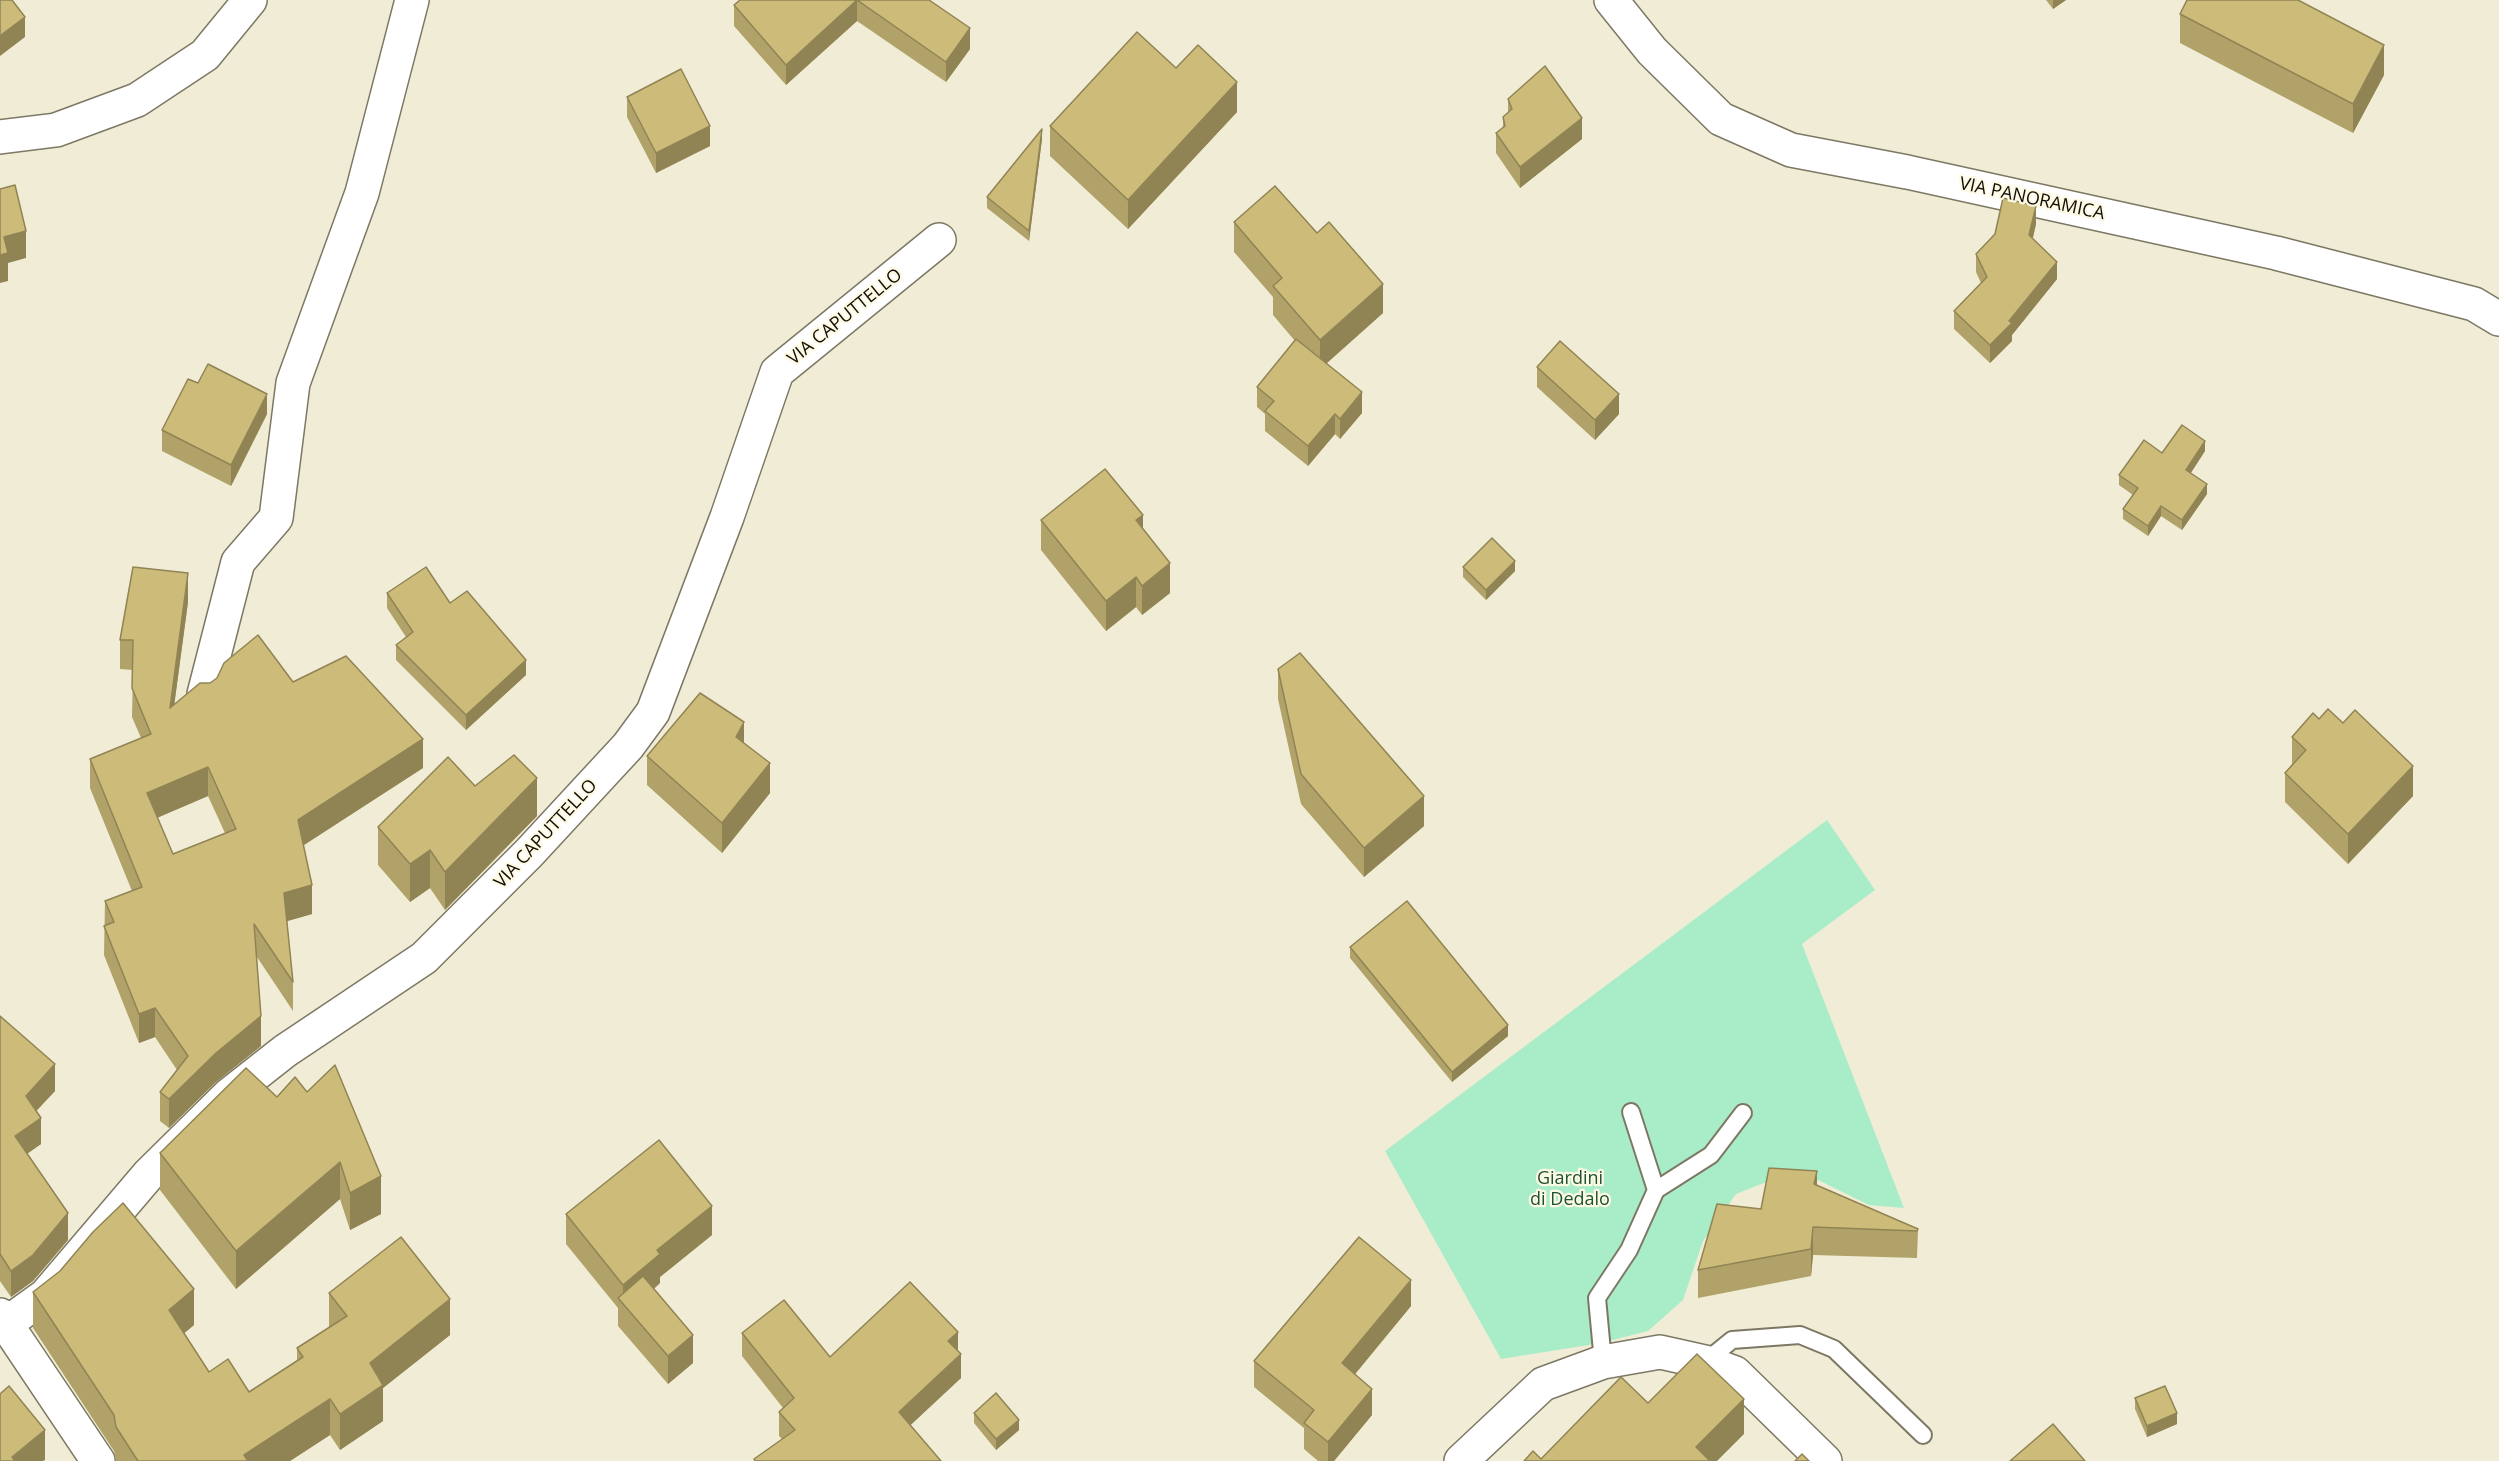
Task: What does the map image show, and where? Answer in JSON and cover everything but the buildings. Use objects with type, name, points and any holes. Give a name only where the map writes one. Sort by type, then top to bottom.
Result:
[{"type":"street","points":[[0,137],[56,130],[137,100],[205,55],[250,0]]},
{"type":"street","points":[[204,694],[238,562],[276,518],[293,383],[362,193],[412,0]]},
{"type":"street","name":"VIA PANORAMICA","points":[[1611,0],[1652,51],[1721,118],[1791,150],[1907,172],[2276,253],[2474,304],[2499,319]]},
{"type":"street","name":"VIA CAPUTTELLO","points":[[3,1320],[46,1295],[149,1174],[229,1095],[285,1051],[424,958],[530,854],[628,746],[654,712],[727,517],[777,372],[939,240]]},
{"type":"street","points":[[3,1320],[98,1461]]},
{"type":"street","points":[[1461,1461],[1544,1384],[1603,1362],[1660,1352],[1705,1362],[1735,1373],[1826,1461]]},
{"type":"lane","points":[[1631,1112],[1656,1190]]},
{"type":"lane","points":[[1603,1362],[1597,1298],[1629,1250],[1656,1190],[1711,1155],[1743,1113]]},
{"type":"lane","points":[[1705,1362],[1732,1340],[1800,1335],[1834,1349],[1923,1435]]},
{"type":"green space","name":"Giardini di Dedalo","points":[[1827,820],[1875,890],[1802,944],[1904,1208],[1869,1205],[1812,1177],[1779,1177],[1736,1194],[1703,1241],[1683,1300],[1648,1331],[1601,1343],[1501,1359],[1385,1151]]}]
